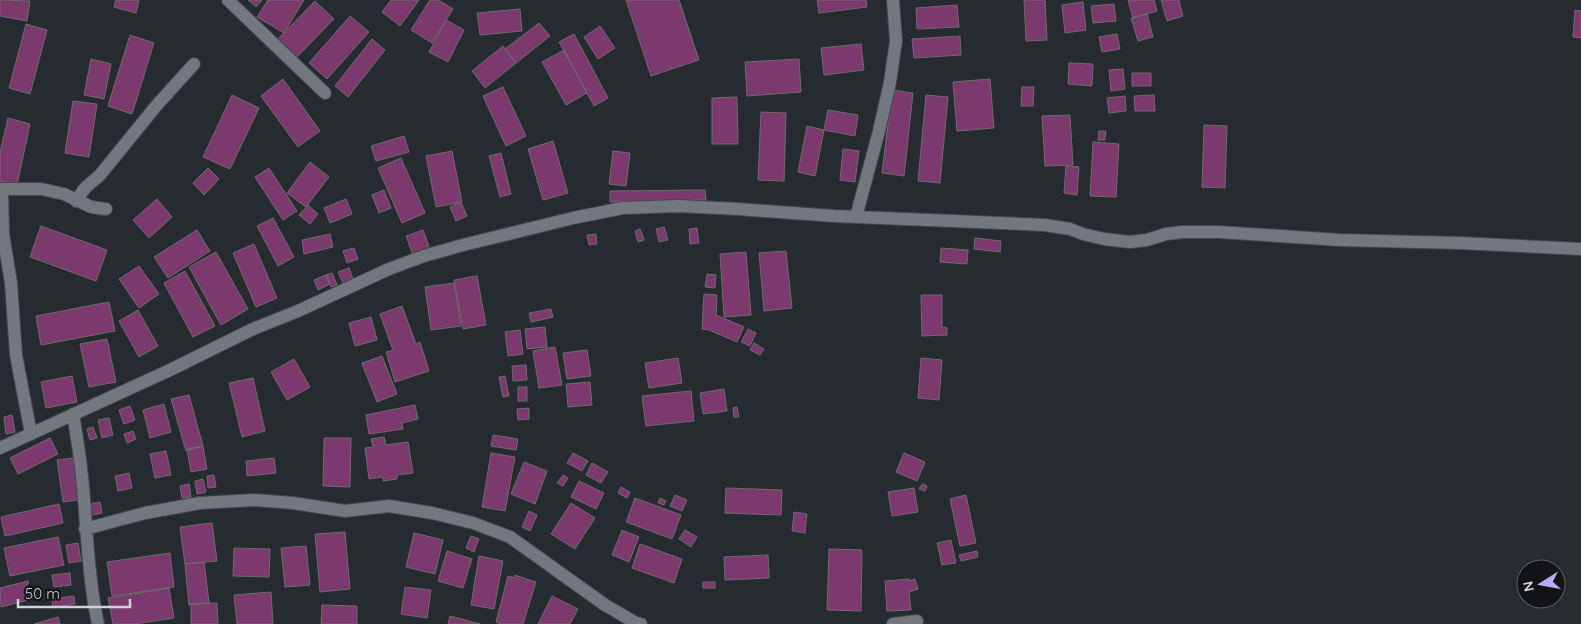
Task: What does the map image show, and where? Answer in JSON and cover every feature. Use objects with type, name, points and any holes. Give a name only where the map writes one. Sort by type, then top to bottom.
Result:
[{"type":"street","points":[[228,0],[325,94]]},
{"type":"street","points":[[856,217],[879,132],[890,82],[896,42],[893,0]]},
{"type":"street","points":[[76,201],[85,188],[100,175],[156,106],[194,64]]},
{"type":"street","points":[[31,434],[16,355],[11,283],[3,234],[1,189],[41,188],[64,194],[91,207],[106,209]]},
{"type":"street","points":[[0,448],[170,370],[253,329],[298,312],[389,269],[424,256],[523,230],[624,208],[678,206],[738,208],[856,217],[1045,225],[1070,229],[1104,239],[1130,242],[1182,232],[1219,232],[1340,240],[1581,249]]},
{"type":"street","points":[[73,414],[81,467],[86,529],[98,624]]},
{"type":"street","points":[[86,529],[145,514],[200,503],[254,500],[345,511],[389,506],[432,513],[473,523],[510,537],[605,606],[638,624]]},
{"type":"street","points":[[893,624],[917,621]]},
{"type":"building","points":[[0,0],[30,1],[27,21],[0,16]]},
{"type":"building","points":[[116,0],[139,0],[136,13],[114,7]]},
{"type":"building","points":[[248,0],[262,0],[256,7]]},
{"type":"building","points":[[268,0],[304,0],[284,33],[257,17]]},
{"type":"building","points":[[391,0],[419,0],[400,26],[382,12]]},
{"type":"building","points":[[430,0],[438,0],[453,9],[432,43],[411,30]]},
{"type":"building","points":[[626,0],[679,0],[699,60],[651,76]]},
{"type":"building","points":[[817,0],[866,0],[867,7],[819,13]]},
{"type":"building","points":[[1024,0],[1045,0],[1047,40],[1026,41]]},
{"type":"building","points":[[1128,0],[1154,0],[1157,11],[1133,18]]},
{"type":"building","points":[[1161,0],[1179,0],[1183,16],[1167,21]]},
{"type":"building","points":[[315,1],[334,19],[296,58],[277,40]]},
{"type":"building","points":[[1083,2],[1086,30],[1065,33],[1062,5]]},
{"type":"building","points":[[1114,4],[1116,21],[1093,23],[1091,6]]},
{"type":"building","points":[[957,5],[959,27],[917,29],[916,8]]},
{"type":"building","points":[[520,9],[522,31],[480,35],[477,13]]},
{"type":"building","points":[[1575,10],[1581,11],[1581,38],[1573,37]]},
{"type":"building","points":[[1147,14],[1153,37],[1138,41],[1131,18]]},
{"type":"building","points":[[350,16],[369,32],[327,79],[309,63]]},
{"type":"building","points":[[446,20],[464,30],[448,62],[429,52]]},
{"type":"building","points":[[539,23],[550,36],[516,63],[505,49]]},
{"type":"building","points":[[26,24],[47,30],[30,94],[9,88]]},
{"type":"building","points":[[600,26],[615,48],[598,59],[584,37]]},
{"type":"building","points":[[574,34],[608,98],[594,106],[559,42]]},
{"type":"building","points":[[1117,34],[1120,49],[1102,52],[1099,37]]},
{"type":"building","points":[[130,35],[154,43],[132,114],[108,106]]},
{"type":"building","points":[[960,36],[961,55],[914,58],[912,39]]},
{"type":"building","points":[[372,39],[385,50],[348,97],[335,86]]},
{"type":"building","points":[[861,44],[864,70],[824,75],[821,48]]},
{"type":"building","points":[[503,46],[516,63],[485,88],[472,71]]},
{"type":"building","points":[[564,50],[587,93],[566,105],[542,62]]},
{"type":"building","points":[[91,59],[111,64],[104,99],[84,95]]},
{"type":"building","points":[[799,59],[801,92],[747,96],[745,62]]},
{"type":"building","points":[[1069,63],[1093,64],[1092,86],[1068,84]]},
{"type":"building","points":[[1123,69],[1125,89],[1111,91],[1109,70]]},
{"type":"building","points":[[1132,73],[1151,73],[1151,86],[1132,86]]},
{"type":"building","points":[[283,79],[320,131],[298,147],[261,96]]},
{"type":"building","points":[[990,79],[994,128],[957,131],[953,82]]},
{"type":"building","points":[[503,87],[526,136],[506,146],[483,96]]},
{"type":"building","points":[[1022,87],[1034,87],[1033,106],[1021,106]]},
{"type":"building","points":[[892,90],[913,93],[904,176],[882,173]]},
{"type":"building","points":[[232,95],[259,108],[230,169],[203,157]]},
{"type":"building","points":[[926,95],[948,97],[940,183],[918,181]]},
{"type":"building","points":[[1154,95],[1155,111],[1135,111],[1134,96]]},
{"type":"building","points":[[1125,96],[1126,111],[1109,113],[1107,98]]},
{"type":"building","points":[[737,97],[738,144],[712,144],[712,98]]},
{"type":"building","points":[[73,101],[97,104],[89,157],[65,153]]},
{"type":"building","points":[[828,110],[858,115],[855,136],[824,130]]},
{"type":"building","points":[[761,112],[786,113],[784,181],[758,180]]},
{"type":"building","points":[[1070,115],[1073,165],[1045,166],[1042,116]]},
{"type":"building","points":[[8,118],[30,124],[17,185],[0,181],[0,153]]},
{"type":"building","points":[[1204,125],[1227,126],[1225,188],[1202,187]]},
{"type":"building","points":[[807,126],[824,130],[815,176],[798,172]]},
{"type":"building","points":[[1099,131],[1106,131],[1105,140],[1098,140]]},
{"type":"building","points":[[404,136],[409,152],[376,161],[371,146]]},
{"type":"building","points":[[553,141],[568,193],[543,200],[528,149]]},
{"type":"building","points":[[1093,142],[1119,144],[1116,197],[1090,196]]},
{"type":"building","points":[[843,149],[859,151],[855,182],[840,180]]},
{"type":"building","points":[[452,151],[462,202],[436,207],[426,156]]},
{"type":"building","points":[[613,151],[630,153],[626,186],[609,184]]},
{"type":"building","points":[[501,153],[511,194],[500,197],[489,156]]},
{"type":"building","points":[[401,158],[425,213],[402,223],[378,168]]},
{"type":"building","points":[[310,162],[329,177],[306,207],[287,193]]},
{"type":"building","points":[[1066,166],[1079,167],[1077,195],[1064,193]]},
{"type":"building","points":[[208,168],[219,179],[204,195],[193,183]]},
{"type":"building","points":[[269,168],[297,211],[283,220],[255,177]]},
{"type":"building","points":[[384,190],[391,208],[379,213],[372,195]]},
{"type":"building","points":[[705,190],[706,200],[610,202],[610,191]]},
{"type":"building","points":[[157,199],[172,217],[149,238],[133,220]]},
{"type":"building","points":[[346,199],[352,214],[330,223],[324,208]]},
{"type":"building","points":[[461,202],[467,216],[456,221],[450,207]]},
{"type":"building","points":[[308,205],[318,214],[310,224],[299,215]]},
{"type":"building","points":[[273,218],[294,257],[278,266],[257,226]]},
{"type":"building","points":[[41,226],[107,250],[96,281],[30,257]]},
{"type":"building","points":[[664,227],[668,240],[659,242],[656,229]]},
{"type":"building","points":[[697,228],[699,243],[690,244],[689,229]]},
{"type":"building","points":[[640,229],[644,240],[638,242],[635,231]]},
{"type":"building","points":[[197,230],[210,251],[168,278],[154,257]]},
{"type":"building","points":[[423,230],[430,249],[413,255],[406,236]]},
{"type":"building","points":[[330,234],[333,247],[304,254],[302,240]]},
{"type":"building","points":[[596,234],[597,244],[589,245],[587,235]]},
{"type":"building","points":[[975,238],[1001,241],[1000,252],[974,249]]},
{"type":"building","points":[[254,244],[277,298],[256,307],[233,253]]},
{"type":"building","points":[[354,248],[358,259],[347,263],[343,251]]},
{"type":"building","points":[[941,248],[968,250],[967,264],[940,262]]},
{"type":"building","points":[[786,251],[792,308],[764,311],[759,253]]},
{"type":"building","points":[[216,252],[248,309],[221,325],[189,267]]},
{"type":"building","points":[[746,252],[751,315],[724,317],[720,254]]},
{"type":"building","points":[[139,266],[159,294],[139,308],[119,279]]},
{"type":"building","points":[[349,268],[353,279],[343,283],[338,272]]},
{"type":"building","points":[[185,271],[215,326],[193,337],[164,283]]},
{"type":"building","points":[[332,273],[337,285],[331,287],[326,275]]},
{"type":"building","points":[[707,274],[716,275],[715,288],[705,287]]},
{"type":"building","points":[[326,275],[330,284],[318,290],[314,280]]},
{"type":"building","points":[[477,276],[486,325],[463,329],[454,280]]},
{"type":"building","points":[[454,283],[461,326],[431,330],[425,287]]},
{"type":"building","points":[[704,294],[717,295],[716,315],[744,327],[737,342],[702,329]]},
{"type":"building","points":[[921,295],[942,295],[942,327],[947,328],[947,335],[922,336]]},
{"type":"building","points":[[109,302],[115,331],[41,345],[36,316]]},
{"type":"building","points":[[402,306],[416,344],[420,342],[429,371],[395,382],[386,352],[393,350],[380,314]]},
{"type":"building","points":[[551,309],[553,317],[531,322],[529,313]]},
{"type":"building","points":[[138,310],[158,346],[139,357],[119,321]]},
{"type":"building","points":[[371,317],[377,340],[355,346],[349,323]]},
{"type":"building","points":[[545,327],[547,347],[527,349],[525,329]]},
{"type":"building","points":[[748,329],[756,333],[750,346],[741,342]]},
{"type":"building","points":[[520,330],[523,354],[508,356],[505,332]]},
{"type":"building","points":[[107,339],[116,382],[89,387],[80,344]]},
{"type":"building","points":[[754,343],[764,349],[760,355],[750,350]]},
{"type":"building","points":[[555,347],[562,385],[539,388],[533,351]]},
{"type":"building","points":[[587,350],[591,376],[567,379],[563,353]]},
{"type":"building","points":[[382,356],[397,394],[377,402],[362,363]]},
{"type":"building","points":[[678,358],[682,383],[649,388],[645,363]]},
{"type":"building","points":[[921,358],[942,360],[939,400],[918,398]]},
{"type":"building","points":[[294,359],[310,387],[287,400],[271,372]]},
{"type":"building","points":[[526,365],[527,380],[513,381],[512,366]]},
{"type":"building","points":[[72,376],[77,402],[46,408],[41,382]]},
{"type":"building","points":[[505,376],[509,396],[503,397],[499,377]]},
{"type":"building","points":[[253,378],[265,431],[242,437],[229,383]]},
{"type":"building","points":[[590,382],[592,405],[568,407],[566,384]]},
{"type":"building","points":[[518,387],[527,387],[527,401],[518,401]]},
{"type":"building","points":[[724,389],[727,411],[703,414],[700,393]]},
{"type":"building","points":[[691,391],[694,421],[646,426],[642,396]]},
{"type":"building","points":[[189,395],[203,446],[186,451],[171,399]]},
{"type":"building","points":[[164,404],[171,432],[150,438],[143,410]]},
{"type":"building","points":[[415,405],[418,419],[402,423],[403,429],[369,434],[366,415]]},
{"type":"building","points":[[130,406],[135,420],[124,424],[119,410]]},
{"type":"building","points":[[737,407],[739,417],[734,417],[733,408]]},
{"type":"building","points":[[529,408],[529,419],[518,420],[517,409]]},
{"type":"building","points":[[12,415],[15,432],[6,434],[4,417]]},
{"type":"building","points":[[109,418],[113,435],[102,438],[98,420]]},
{"type":"building","points":[[93,427],[97,438],[90,440],[87,429]]},
{"type":"building","points":[[133,431],[136,439],[127,443],[124,434]]},
{"type":"building","points":[[493,435],[518,439],[516,450],[491,446]]},
{"type":"building","points":[[384,437],[386,445],[408,442],[413,473],[397,475],[397,479],[383,481],[383,477],[369,479],[365,448],[373,447],[371,439]]},
{"type":"building","points":[[50,438],[58,454],[18,474],[10,458]]},
{"type":"building","points":[[324,438],[351,438],[350,487],[323,486]]},
{"type":"building","points":[[203,446],[207,469],[191,472],[187,449]]},
{"type":"building","points":[[166,451],[171,475],[155,478],[150,454]]},
{"type":"building","points":[[491,453],[515,457],[505,511],[482,507]]},
{"type":"building","points":[[573,453],[588,461],[582,471],[567,463]]},
{"type":"building","points":[[904,453],[925,462],[917,481],[896,472]]},
{"type":"building","points":[[73,458],[79,500],[63,502],[57,460]]},
{"type":"building","points":[[274,458],[276,473],[247,476],[246,461]]},
{"type":"building","points":[[524,462],[547,471],[535,504],[511,494]]},
{"type":"building","points":[[592,463],[608,472],[601,483],[586,475]]},
{"type":"building","points":[[129,473],[132,488],[118,491],[115,476]]},
{"type":"building","points":[[214,475],[216,487],[208,488],[207,476]]},
{"type":"building","points":[[563,475],[568,478],[563,486],[557,483]]},
{"type":"building","points":[[203,479],[206,492],[197,494],[195,481]]},
{"type":"building","points":[[579,481],[604,493],[596,509],[571,497]]},
{"type":"building","points":[[189,484],[191,497],[182,498],[180,486]]},
{"type":"building","points":[[922,484],[927,486],[925,491],[919,489]]},
{"type":"building","points":[[621,487],[630,492],[627,498],[618,493]]},
{"type":"building","points":[[726,488],[782,490],[781,515],[725,513]]},
{"type":"building","points":[[914,488],[918,512],[892,516],[888,492]]},
{"type":"building","points":[[675,495],[687,500],[682,511],[670,506]]},
{"type":"building","points":[[966,495],[976,543],[960,546],[950,499]]},
{"type":"building","points":[[635,498],[681,515],[672,539],[626,522]]},
{"type":"building","points":[[660,498],[666,501],[664,505],[658,503]]},
{"type":"building","points":[[100,502],[102,513],[89,516],[86,505]]},
{"type":"building","points":[[571,503],[595,518],[575,549],[551,534]]},
{"type":"building","points":[[59,504],[63,523],[5,536],[1,517]]},
{"type":"building","points":[[529,511],[537,515],[530,531],[522,527]]},
{"type":"building","points":[[794,512],[807,514],[805,533],[792,531]]},
{"type":"building","points":[[212,523],[217,561],[185,564],[180,527]]},
{"type":"building","points":[[622,530],[639,537],[629,562],[612,555]]},
{"type":"building","points":[[685,530],[697,537],[691,547],[679,539]]},
{"type":"building","points":[[345,532],[350,589],[320,592],[315,534]]},
{"type":"building","points":[[414,533],[443,540],[435,574],[406,567]]},
{"type":"building","points":[[471,536],[479,539],[474,552],[466,548]]},
{"type":"building","points":[[58,537],[64,565],[10,576],[4,548]]},
{"type":"building","points":[[951,540],[956,563],[942,565],[937,543]]},
{"type":"building","points":[[78,543],[81,561],[69,563],[66,545]]},
{"type":"building","points":[[640,544],[682,559],[674,583],[632,568]]},
{"type":"building","points":[[306,546],[310,585],[285,587],[281,548]]},
{"type":"building","points":[[234,548],[270,549],[269,577],[233,576]]},
{"type":"building","points":[[829,549],[862,550],[861,611],[827,610]]},
{"type":"building","points":[[447,551],[472,559],[463,588],[438,581]]},
{"type":"building","points":[[977,551],[978,557],[961,561],[959,555]]},
{"type":"building","points":[[170,553],[174,587],[112,596],[107,562]]},
{"type":"building","points":[[768,555],[769,578],[725,580],[724,557]]},
{"type":"building","points":[[479,556],[503,561],[494,609],[471,605]]},
{"type":"building","points":[[204,562],[209,603],[189,605],[185,564]]},
{"type":"building","points":[[70,573],[71,585],[54,587],[52,575]]},
{"type":"building","points":[[515,575],[536,582],[523,624],[501,624],[496,622],[508,576],[515,578]]},
{"type":"building","points":[[909,579],[909,581],[915,579],[918,589],[909,592],[911,610],[887,611],[885,581]]},
{"type":"building","points":[[28,581],[33,599],[1,607],[0,588]]},
{"type":"building","points":[[703,582],[715,582],[715,588],[703,588]]},
{"type":"building","points":[[405,587],[431,590],[427,618],[401,614]]},
{"type":"building","points":[[169,588],[174,618],[135,624],[113,624],[108,598]]},
{"type":"building","points":[[271,592],[273,624],[237,624],[234,595]]},
{"type":"building","points":[[74,596],[75,604],[53,608],[52,599]]},
{"type":"building","points":[[552,596],[578,609],[570,624],[538,624]]},
{"type":"building","points":[[217,603],[218,624],[191,624],[191,604]]},
{"type":"building","points":[[322,605],[357,606],[357,624],[321,624]]},
{"type":"building","points":[[450,616],[480,624],[448,624]]},
{"type":"building","points":[[58,617],[60,624],[34,624]]}]
